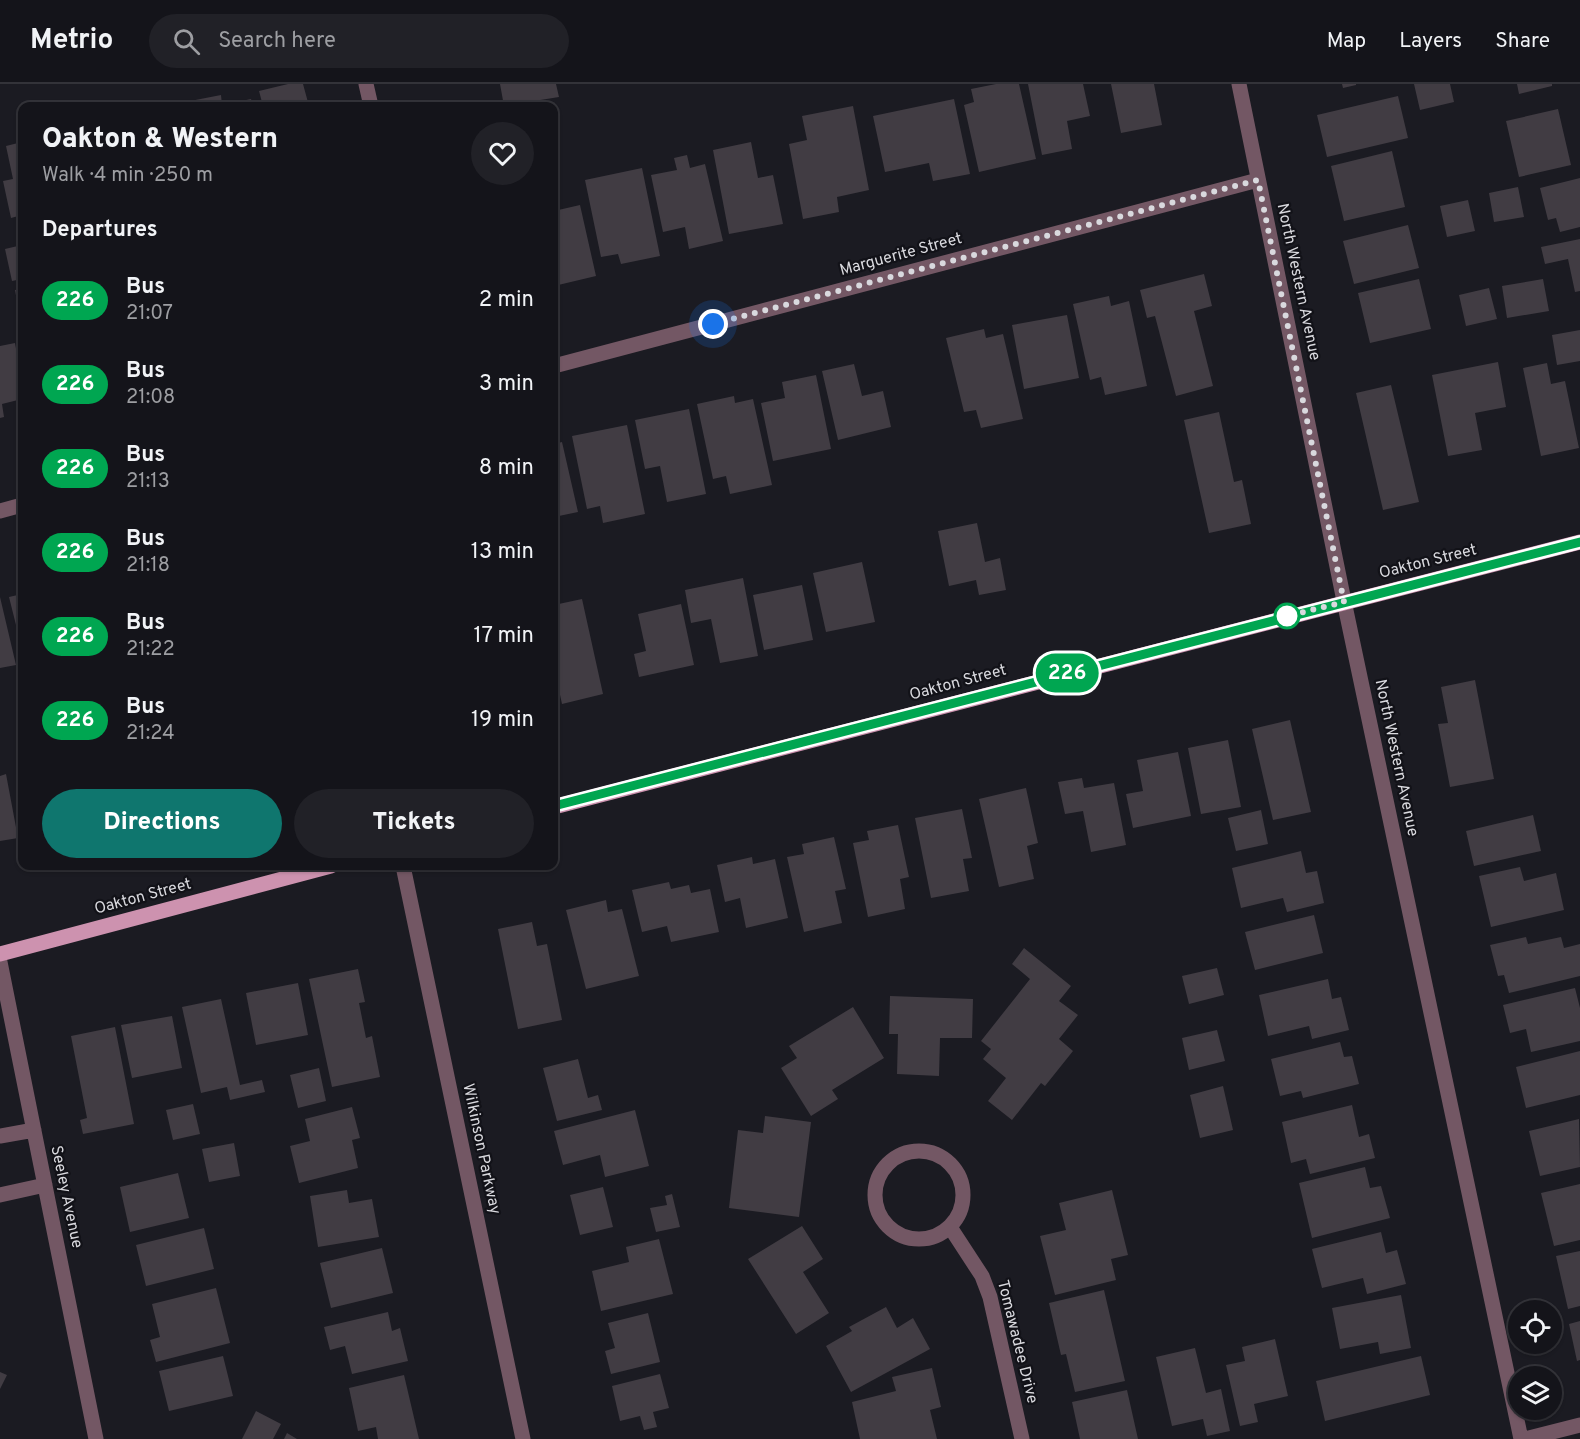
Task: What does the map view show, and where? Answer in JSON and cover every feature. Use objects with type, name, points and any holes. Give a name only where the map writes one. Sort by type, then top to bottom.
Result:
[{"type":"main road","name":"Oakton Street","points":[[558,806],[1580,542]]},
{"type":"main road","name":"Oakton Street","points":[[0,954],[316,870]]},
{"type":"street","points":[[366,84],[370,102]]},
{"type":"street","name":"North Western Avenue","points":[[1239,84],[1344,602],[1523,1439]]},
{"type":"street","name":"Marguerite Street","points":[[558,365],[1258,180]]},
{"type":"street","points":[[0,511],[18,506]]},
{"type":"street","name":"Wilkinson Parkway","points":[[404,870],[523,1439]]},
{"type":"street","name":"Seeley Avenue","points":[[0,962],[96,1439]]},
{"type":"street","points":[[0,1136],[34,1130]]},
{"type":"street","points":[[920,1150],[935,1153],[948,1161],[957,1172],[963,1186],[963,1201],[959,1215],[950,1227],[938,1235],[924,1239],[910,1238],[896,1233],[885,1223],[878,1212],[874,1197],[879,1176],[892,1159],[906,1152],[920,1150]]},
{"type":"street","points":[[0,1195],[45,1185]]},
{"type":"street","name":"Tomawadee Drive","points":[[950,1227],[982,1276],[990,1297],[1022,1439]]},
{"type":"street","points":[[1523,1439],[1580,1425]]},
{"type":"building","points":[[288,84],[303,84],[308,102],[262,102],[259,91]]},
{"type":"building","points":[[500,84],[556,84],[559,97],[528,102],[503,102]]},
{"type":"building","points":[[996,84],[1019,84],[1036,159],[979,172],[964,105],[974,102],[971,89]]},
{"type":"building","points":[[1028,84],[1083,84],[1090,116],[1067,121],[1072,149],[1042,155]]},
{"type":"building","points":[[1111,84],[1154,84],[1162,125],[1121,133]]},
{"type":"building","points":[[1342,84],[1356,84],[1356,85],[1343,88]]},
{"type":"building","points":[[1414,84],[1450,84],[1454,102],[1420,110]]},
{"type":"building","points":[[1517,84],[1552,84],[1552,86],[1519,94]]},
{"type":"building","points":[[221,95],[222,102],[185,102]]},
{"type":"building","points":[[1398,96],[1408,138],[1327,157],[1317,115]]},
{"type":"building","points":[[251,99],[252,102],[236,102]]},
{"type":"building","points":[[954,99],[970,174],[933,181],[929,163],[885,172],[873,116]]},
{"type":"building","points":[[853,106],[869,190],[837,197],[839,212],[803,219],[789,144],[807,140],[802,116]]},
{"type":"building","points":[[1558,109],[1571,165],[1519,177],[1506,121]]},
{"type":"building","points":[[751,142],[758,178],[773,175],[783,224],[729,234],[713,150]]},
{"type":"building","points":[[18,143],[18,216],[11,218],[3,181],[13,179],[6,146]]},
{"type":"building","points":[[1392,151],[1405,207],[1344,221],[1331,166]]},
{"type":"building","points":[[687,155],[690,168],[705,164],[723,241],[689,249],[685,227],[663,232],[651,175],[677,170],[674,158]]},
{"type":"building","points":[[642,168],[660,256],[621,264],[618,254],[601,257],[585,180]]},
{"type":"building","points":[[1580,178],[1580,227],[1560,232],[1556,218],[1548,220],[1540,188]]},
{"type":"building","points":[[1518,187],[1524,217],[1494,222],[1489,193]]},
{"type":"building","points":[[1468,200],[1475,231],[1447,237],[1440,206]]},
{"type":"building","points":[[580,205],[596,276],[558,285],[558,210]]},
{"type":"building","points":[[1408,225],[1419,268],[1354,284],[1343,241]]},
{"type":"building","points":[[1580,239],[1580,291],[1575,292],[1568,259],[1545,264],[1541,247]]},
{"type":"building","points":[[18,246],[18,280],[12,281],[5,249]]},
{"type":"building","points":[[1204,274],[1212,306],[1194,311],[1213,386],[1176,396],[1155,316],[1147,318],[1140,290]]},
{"type":"building","points":[[1419,279],[1431,329],[1370,343],[1358,293]]},
{"type":"building","points":[[1543,279],[1549,311],[1507,318],[1502,286]]},
{"type":"building","points":[[1489,288],[1497,319],[1466,326],[1459,295]]},
{"type":"building","points":[[15,290],[18,290],[18,306]]},
{"type":"building","points":[[1109,296],[1111,306],[1129,301],[1147,386],[1105,395],[1101,377],[1090,380],[1073,304]]},
{"type":"building","points":[[1067,315],[1079,378],[1024,389],[1012,325]]},
{"type":"building","points":[[984,329],[986,338],[1003,334],[1023,419],[981,428],[976,410],[964,412],[946,338]]},
{"type":"building","points":[[1580,330],[1580,361],[1557,365],[1552,335]]},
{"type":"building","points":[[15,343],[18,360],[18,400],[2,404],[4,417],[0,418],[0,346]]},
{"type":"building","points":[[1498,362],[1506,407],[1475,413],[1482,450],[1448,456],[1432,375]]},
{"type":"building","points":[[1547,363],[1551,384],[1565,381],[1579,448],[1541,456],[1523,368]]},
{"type":"building","points":[[854,364],[862,396],[883,391],[891,427],[838,440],[822,371]]},
{"type":"building","points":[[816,375],[831,449],[773,461],[761,403],[785,398],[782,382]]},
{"type":"building","points":[[1391,385],[1419,502],[1383,510],[1356,393]]},
{"type":"building","points":[[734,396],[735,403],[753,399],[772,485],[730,494],[726,476],[713,479],[697,404]]},
{"type":"building","points":[[689,409],[706,494],[667,502],[660,466],[645,469],[635,420]]},
{"type":"building","points":[[1219,412],[1234,482],[1242,480],[1251,524],[1209,533],[1184,420]]},
{"type":"building","points":[[627,425],[645,514],[603,523],[600,506],[587,509],[572,436]]},
{"type":"building","points":[[562,442],[578,512],[558,516],[558,443]]},
{"type":"building","points":[[977,523],[985,562],[1000,558],[1006,590],[979,595],[976,580],[949,586],[938,531]]},
{"type":"building","points":[[862,562],[875,622],[826,632],[813,573]]},
{"type":"building","points":[[743,578],[758,656],[720,663],[711,619],[691,623],[685,590]]},
{"type":"building","points":[[802,585],[813,640],[764,650],[753,595]]},
{"type":"building","points":[[18,595],[18,633],[9,597]]},
{"type":"building","points":[[0,597],[16,665],[0,668]]},
{"type":"building","points":[[582,599],[603,694],[562,704],[558,686],[558,604]]},
{"type":"building","points":[[681,604],[694,665],[639,677],[634,654],[646,651],[638,614]]},
{"type":"building","points":[[1475,680],[1494,779],[1450,787],[1438,724],[1448,723],[1441,687]]},
{"type":"building","points":[[1290,720],[1311,812],[1273,820],[1252,729]]},
{"type":"building","points":[[1228,740],[1241,807],[1201,814],[1188,748]]},
{"type":"building","points":[[1178,752],[1191,816],[1133,828],[1126,794],[1143,791],[1137,760]]},
{"type":"building","points":[[6,774],[18,838],[0,841],[0,776]]},
{"type":"building","points":[[1082,778],[1084,788],[1114,783],[1126,845],[1091,852],[1083,811],[1065,814],[1058,782]]},
{"type":"building","points":[[1026,788],[1038,843],[1027,846],[1034,879],[999,887],[979,799]]},
{"type":"building","points":[[962,809],[972,858],[963,859],[969,891],[931,898],[915,818]]},
{"type":"building","points":[[1261,810],[1268,844],[1236,851],[1228,818]]},
{"type":"building","points":[[1533,815],[1541,851],[1474,866],[1466,831]]},
{"type":"building","points":[[898,825],[909,877],[900,879],[905,909],[868,917],[853,843],[869,840],[867,831]]},
{"type":"building","points":[[834,837],[846,889],[835,891],[842,923],[804,932],[787,857],[804,854],[802,844]]},
{"type":"building","points":[[1301,851],[1306,873],[1317,871],[1324,903],[1287,912],[1283,898],[1241,908],[1232,868]]},
{"type":"building","points":[[752,857],[753,864],[775,859],[788,918],[746,928],[740,898],[725,902],[717,865]]},
{"type":"building","points":[[1520,867],[1524,881],[1556,873],[1564,910],[1491,927],[1479,876]]},
{"type":"building","points":[[669,882],[671,889],[689,885],[691,893],[710,889],[719,932],[671,942],[667,926],[642,932],[632,890]]},
{"type":"building","points":[[606,900],[608,912],[622,909],[639,976],[586,989],[566,910]]},
{"type":"building","points":[[1314,915],[1323,953],[1255,970],[1245,932]]},
{"type":"building","points":[[532,922],[537,946],[547,944],[562,1020],[518,1029],[498,929]]},
{"type":"building","points":[[1526,937],[1528,944],[1561,937],[1564,948],[1580,944],[1580,976],[1509,993],[1504,975],[1498,976],[1490,945]]},
{"type":"building","points":[[1024,948],[1071,986],[1059,1001],[1078,1015],[1059,1039],[1073,1051],[1045,1086],[1041,1083],[1012,1120],[988,1101],[1006,1078],[983,1059],[991,1049],[981,1041],[1030,979],[1012,964]]},
{"type":"building","points":[[1217,968],[1224,995],[1189,1004],[1182,976]]},
{"type":"building","points":[[358,969],[365,1002],[359,1003],[366,1038],[372,1036],[380,1077],[332,1087],[309,979]]},
{"type":"building","points":[[1328,979],[1332,999],[1341,997],[1349,1030],[1312,1039],[1309,1026],[1268,1036],[1259,995]]},
{"type":"building","points":[[298,983],[308,1035],[256,1045],[246,993]]},
{"type":"building","points":[[1575,988],[1580,1008],[1580,1041],[1531,1052],[1526,1029],[1510,1033],[1503,1005]]},
{"type":"building","points":[[890,996],[973,999],[972,1038],[940,1038],[939,1076],[897,1074],[898,1034],[889,1034]]},
{"type":"building","points":[[221,999],[240,1085],[262,1080],[265,1092],[230,1100],[227,1087],[201,1093],[182,1007]]},
{"type":"building","points":[[853,1007],[884,1058],[832,1090],[838,1099],[811,1116],[781,1068],[797,1058],[789,1046]]},
{"type":"building","points":[[172,1016],[182,1068],[132,1078],[121,1025]]},
{"type":"building","points":[[115,1027],[134,1124],[83,1134],[80,1120],[87,1118],[71,1036]]},
{"type":"building","points":[[1217,1030],[1225,1061],[1189,1070],[1182,1038]]},
{"type":"building","points":[[1340,1042],[1344,1057],[1352,1056],[1359,1084],[1303,1098],[1301,1091],[1280,1096],[1271,1059]]},
{"type":"building","points":[[1580,1051],[1580,1095],[1526,1108],[1516,1067]]},
{"type":"building","points":[[578,1059],[588,1098],[598,1095],[602,1110],[557,1121],[543,1068]]},
{"type":"building","points":[[319,1068],[326,1101],[298,1108],[290,1075]]},
{"type":"building","points":[[1223,1086],[1233,1130],[1200,1138],[1190,1095]]},
{"type":"building","points":[[193,1104],[200,1134],[173,1140],[166,1110]]},
{"type":"building","points":[[1352,1105],[1359,1137],[1369,1134],[1375,1158],[1310,1174],[1306,1159],[1291,1163],[1282,1122]]},
{"type":"building","points":[[352,1107],[360,1138],[352,1140],[358,1168],[299,1183],[290,1146],[310,1141],[305,1119]]},
{"type":"building","points":[[635,1110],[649,1166],[605,1177],[600,1155],[563,1165],[554,1131]]},
{"type":"building","points":[[765,1116],[811,1122],[799,1217],[729,1208],[738,1130],[763,1133]]},
{"type":"building","points":[[1579,1119],[1580,1167],[1540,1176],[1529,1131]]},
{"type":"building","points":[[234,1143],[240,1176],[209,1182],[202,1149]]},
{"type":"building","points":[[1365,1167],[1370,1188],[1381,1186],[1390,1218],[1312,1238],[1299,1183]]},
{"type":"building","points":[[178,1173],[189,1218],[130,1232],[120,1187]]},
{"type":"building","points":[[1580,1184],[1580,1240],[1554,1246],[1541,1193]]},
{"type":"building","points":[[603,1187],[613,1227],[580,1235],[570,1195]]},
{"type":"building","points":[[347,1190],[349,1203],[372,1199],[379,1237],[318,1247],[310,1196]]},
{"type":"building","points":[[1112,1190],[1128,1255],[1111,1259],[1116,1280],[1055,1295],[1040,1236],[1066,1230],[1059,1203]]},
{"type":"building","points":[[672,1194],[680,1227],[656,1232],[650,1208],[667,1205],[665,1196]]},
{"type":"building","points":[[802,1226],[823,1259],[803,1272],[829,1313],[796,1334],[748,1259]]},
{"type":"building","points":[[204,1228],[214,1269],[146,1286],[136,1245]]},
{"type":"building","points":[[1381,1232],[1386,1253],[1397,1250],[1406,1284],[1367,1294],[1363,1278],[1322,1288],[1312,1249]]},
{"type":"building","points":[[659,1239],[673,1294],[601,1311],[592,1271],[629,1262],[626,1247]]},
{"type":"building","points":[[382,1248],[393,1293],[331,1308],[320,1263]]},
{"type":"building","points":[[1580,1251],[1580,1306],[1568,1309],[1556,1256]]},
{"type":"building","points":[[216,1288],[230,1343],[156,1362],[150,1340],[160,1337],[152,1304]]},
{"type":"building","points":[[1104,1290],[1125,1381],[1075,1392],[1066,1354],[1061,1355],[1049,1303]]},
{"type":"building","points":[[1401,1295],[1411,1348],[1380,1354],[1378,1342],[1340,1349],[1332,1308]]},
{"type":"building","points":[[886,1307],[897,1328],[913,1318],[930,1349],[851,1392],[826,1346],[852,1331],[849,1327]]},
{"type":"building","points":[[388,1312],[392,1331],[400,1328],[408,1361],[352,1374],[345,1346],[330,1350],[324,1327]]},
{"type":"building","points":[[648,1313],[660,1362],[611,1374],[605,1351],[615,1348],[608,1323]]},
{"type":"building","points":[[1580,1321],[1580,1360],[1577,1361],[1569,1324]]},
{"type":"building","points":[[1275,1339],[1288,1396],[1254,1404],[1258,1422],[1240,1426],[1226,1365],[1245,1361],[1242,1347]]},
{"type":"building","points":[[1195,1348],[1206,1393],[1221,1389],[1230,1431],[1207,1436],[1203,1419],[1172,1426],[1156,1357]]},
{"type":"building","points":[[223,1356],[233,1396],[169,1411],[159,1371]]},
{"type":"building","points":[[1421,1356],[1430,1395],[1325,1421],[1316,1381]]},
{"type":"building","points":[[932,1368],[941,1407],[930,1410],[937,1439],[860,1439],[852,1402],[896,1391],[892,1377]]},
{"type":"building","points":[[0,1372],[7,1375],[0,1389]]},
{"type":"building","points":[[660,1374],[669,1408],[653,1412],[657,1427],[644,1430],[640,1416],[620,1421],[612,1386]]},
{"type":"building","points":[[404,1375],[419,1439],[378,1439],[376,1427],[358,1431],[349,1388]]},
{"type":"building","points":[[1127,1390],[1138,1439],[1080,1439],[1072,1402]]},
{"type":"building","points":[[256,1411],[281,1424],[273,1439],[242,1439]]},
{"type":"building","points":[[287,1433],[297,1439],[284,1439]]},
{"type":"bus line","name":"226","points":[[558,805],[1580,542]]},
{"type":"route","points":[[713,324],[1258,180],[1344,602],[1279,618],[1287,616]]}]
